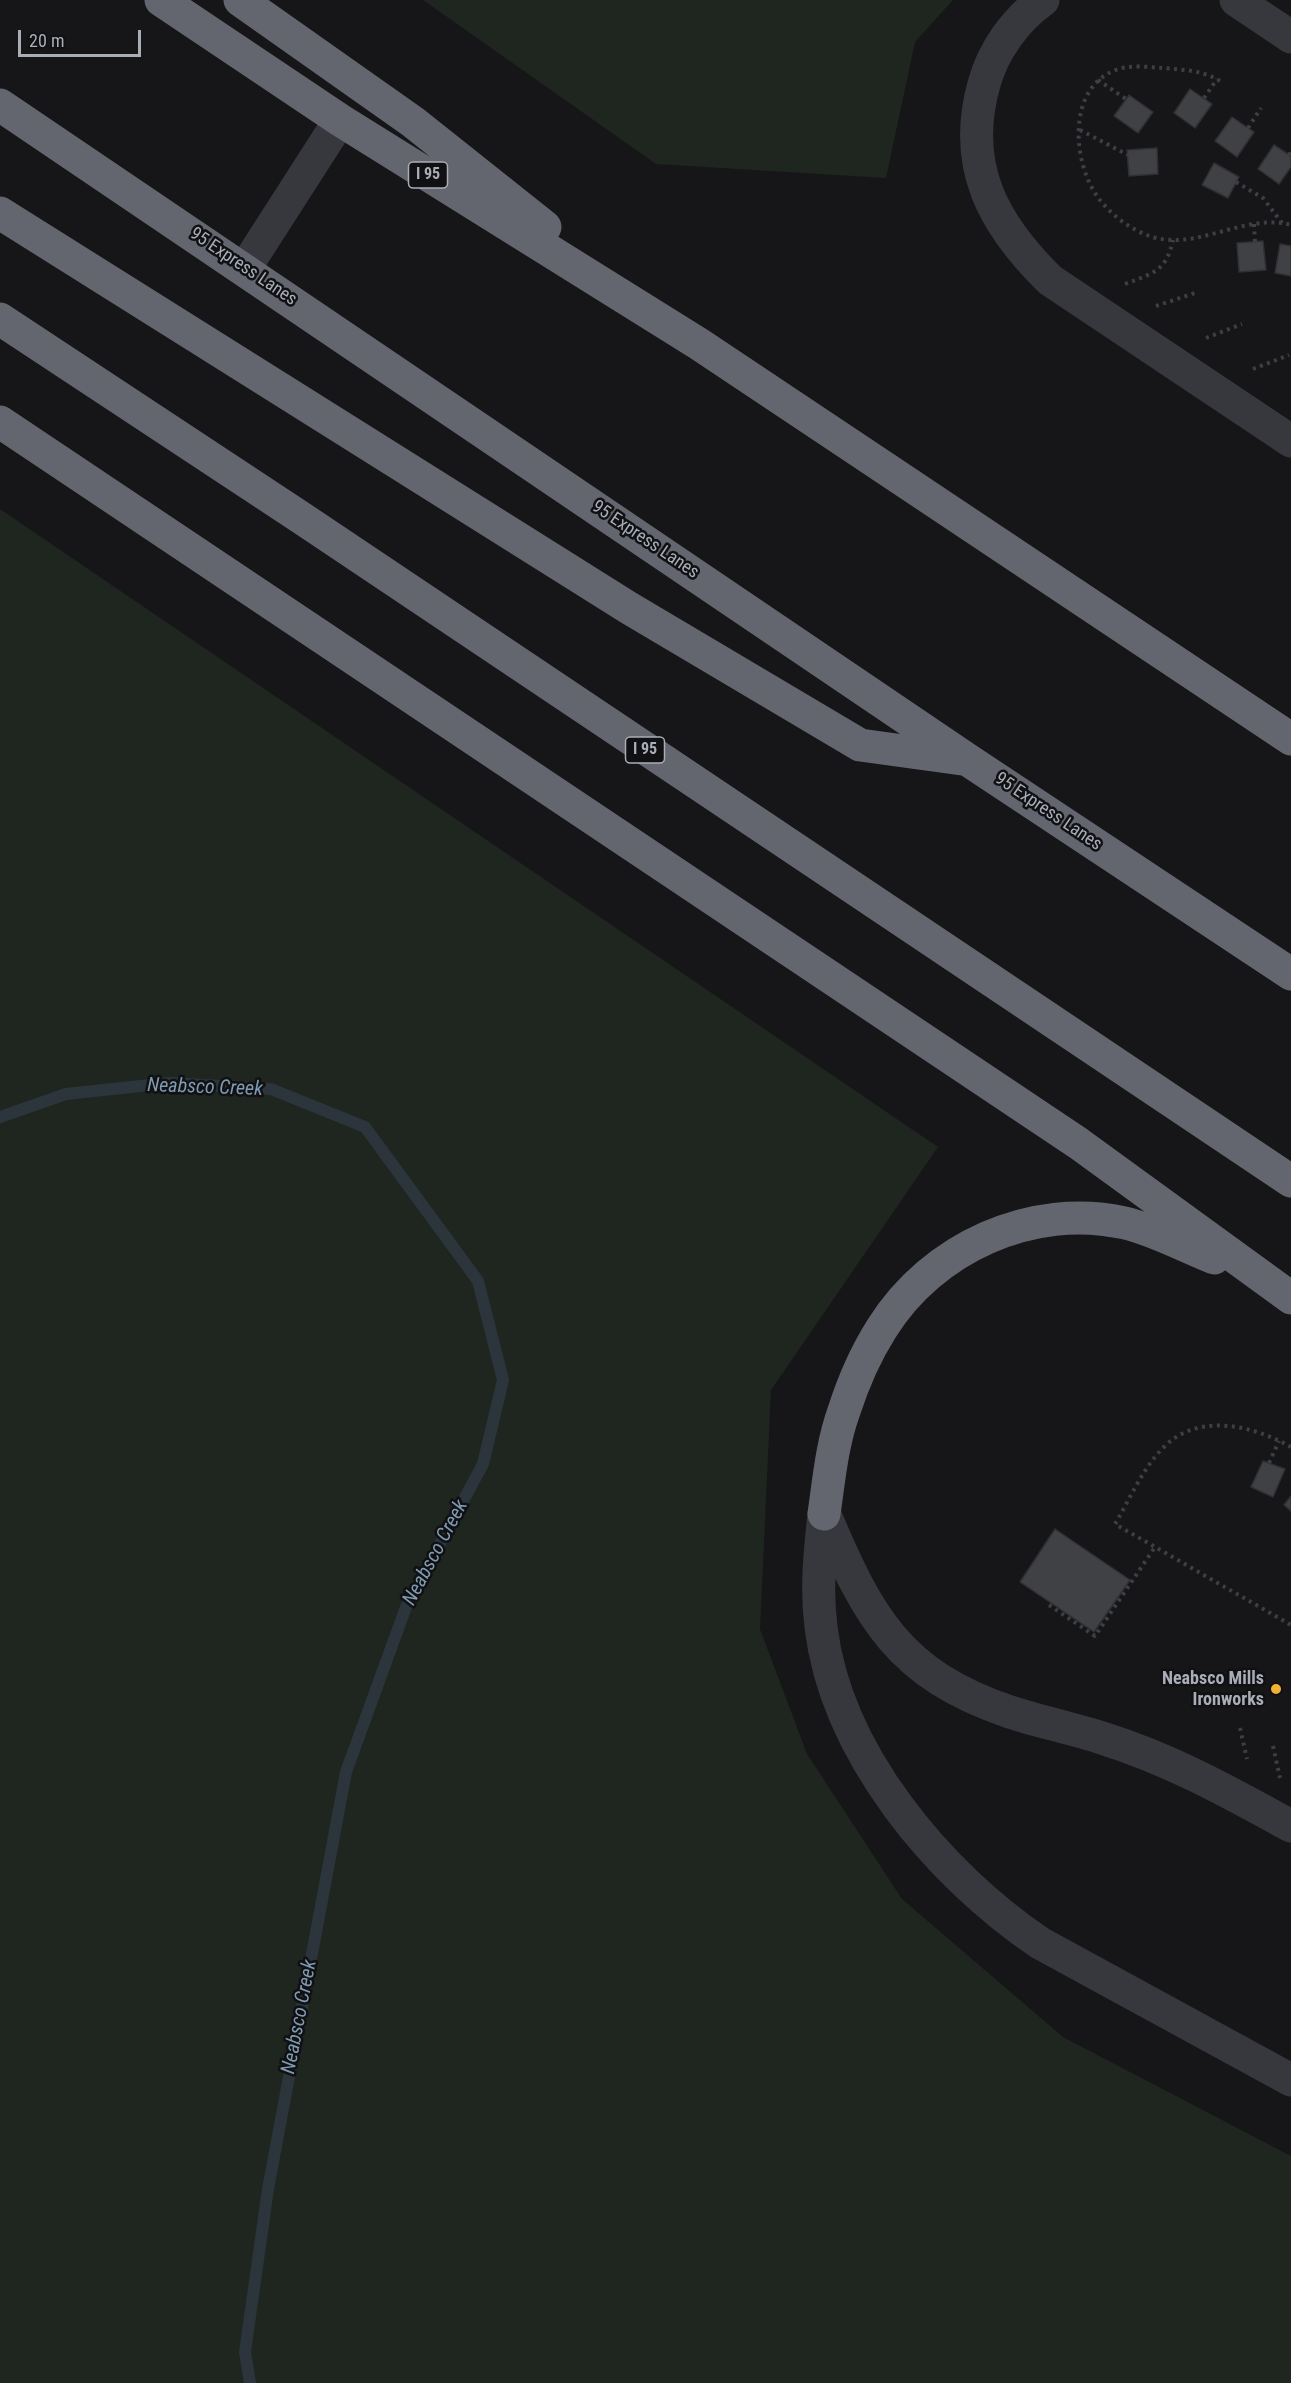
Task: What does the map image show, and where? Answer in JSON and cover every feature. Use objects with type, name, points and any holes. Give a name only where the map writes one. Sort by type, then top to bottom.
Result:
[{"type":"highway","name":"I 95","points":[[161,0],[340,120],[699,344],[1291,739]]},
{"type":"highway","points":[[240,0],[413,122],[699,344]]},
{"type":"highway","name":"95 Express Lanes","points":[[0,105],[245,268],[968,760],[1291,974]]},
{"type":"highway","points":[[0,213],[619,602],[860,745],[968,760]]},
{"type":"highway","name":"I 95","points":[[0,319],[1291,1180]]},
{"type":"highway","points":[[0,422],[1078,1143],[1291,1298]]},
{"type":"highway","points":[[824,1514],[833,1453],[843,1412],[882,1328],[914,1288],[944,1261],[987,1236],[1032,1222],[1079,1218],[1126,1223],[1255,1274]]},
{"type":"lane","points":[[1043,0],[1031,9],[1004,40],[988,69],[977,109],[975,142],[979,170],[997,214],[1023,253],[1050,280],[1291,441]]},
{"type":"lane","points":[[1236,0],[1291,37]]},
{"type":"lane","points":[[245,268],[340,120]]},
{"type":"lane","points":[[824,1514],[860,1595],[897,1645],[934,1676],[959,1690],[1010,1712],[1102,1738],[1194,1773],[1291,1826]]},
{"type":"lane","points":[[824,1514],[818,1582],[821,1628],[833,1684],[855,1737],[886,1789],[931,1846],[973,1891],[1008,1921],[1040,1943],[1291,2080]]},
{"type":"path","points":[[1204,98],[1219,80],[1201,72],[1136,67],[1114,70],[1098,80],[1083,104],[1079,147],[1085,171],[1102,202],[1125,224],[1155,238],[1185,240],[1267,221],[1291,225]]},
{"type":"path","points":[[1098,80],[1126,99]]},
{"type":"path","points":[[1248,128],[1261,108]]},
{"type":"path","points":[[1080,130],[1128,155]]},
{"type":"path","points":[[1236,183],[1263,198],[1282,223]]},
{"type":"path","points":[[1254,224],[1255,242]]},
{"type":"path","points":[[1160,270],[1170,252],[1173,240]]},
{"type":"path","points":[[1291,1447],[1246,1428],[1214,1426],[1187,1432],[1166,1446],[1149,1466],[1115,1524],[1291,1625]]},
{"type":"path","points":[[1269,1463],[1279,1441]]},
{"type":"path","points":[[1049,1605],[1095,1636],[1155,1547]]},
{"type":"shaded area","points":[[423,0],[953,0],[915,42],[886,178],[656,164]]},
{"type":"shaded area","points":[[0,509],[938,1147],[771,1390],[760,1629],[807,1754],[902,1899],[1063,2037],[1291,2156],[1291,2383],[0,2383]]},
{"type":"building","points":[[1190,89],[1212,104],[1195,128],[1174,113]]},
{"type":"building","points":[[1129,95],[1153,112],[1138,133],[1114,116]]},
{"type":"building","points":[[1232,117],[1254,132],[1237,157],[1215,141]]},
{"type":"building","points":[[1274,145],[1291,156],[1291,167],[1279,184],[1258,169]]},
{"type":"building","points":[[1157,148],[1158,174],[1129,176],[1127,150]]},
{"type":"building","points":[[1214,163],[1239,177],[1228,198],[1202,185]]},
{"type":"building","points":[[1263,241],[1266,270],[1239,272],[1237,243]]},
{"type":"building","points":[[1280,244],[1291,246],[1291,276],[1275,273]]},
{"type":"building","points":[[1263,1461],[1285,1469],[1273,1497],[1251,1487]]},
{"type":"building","points":[[1291,1496],[1291,1511],[1284,1505]]},
{"type":"building","points":[[1055,1529],[1130,1580],[1094,1632],[1020,1582]]},
{"type":"waterway","name":"Neabsco Creek","points":[[0,1117],[66,1094],[169,1083],[271,1089],[365,1127],[478,1281],[503,1380],[483,1464],[406,1607],[346,1772],[268,2189],[245,2352],[250,2383]]},
{"type":"place","name":"Neabsco Mills Ironworks","points":[[1276,1689]]}]
